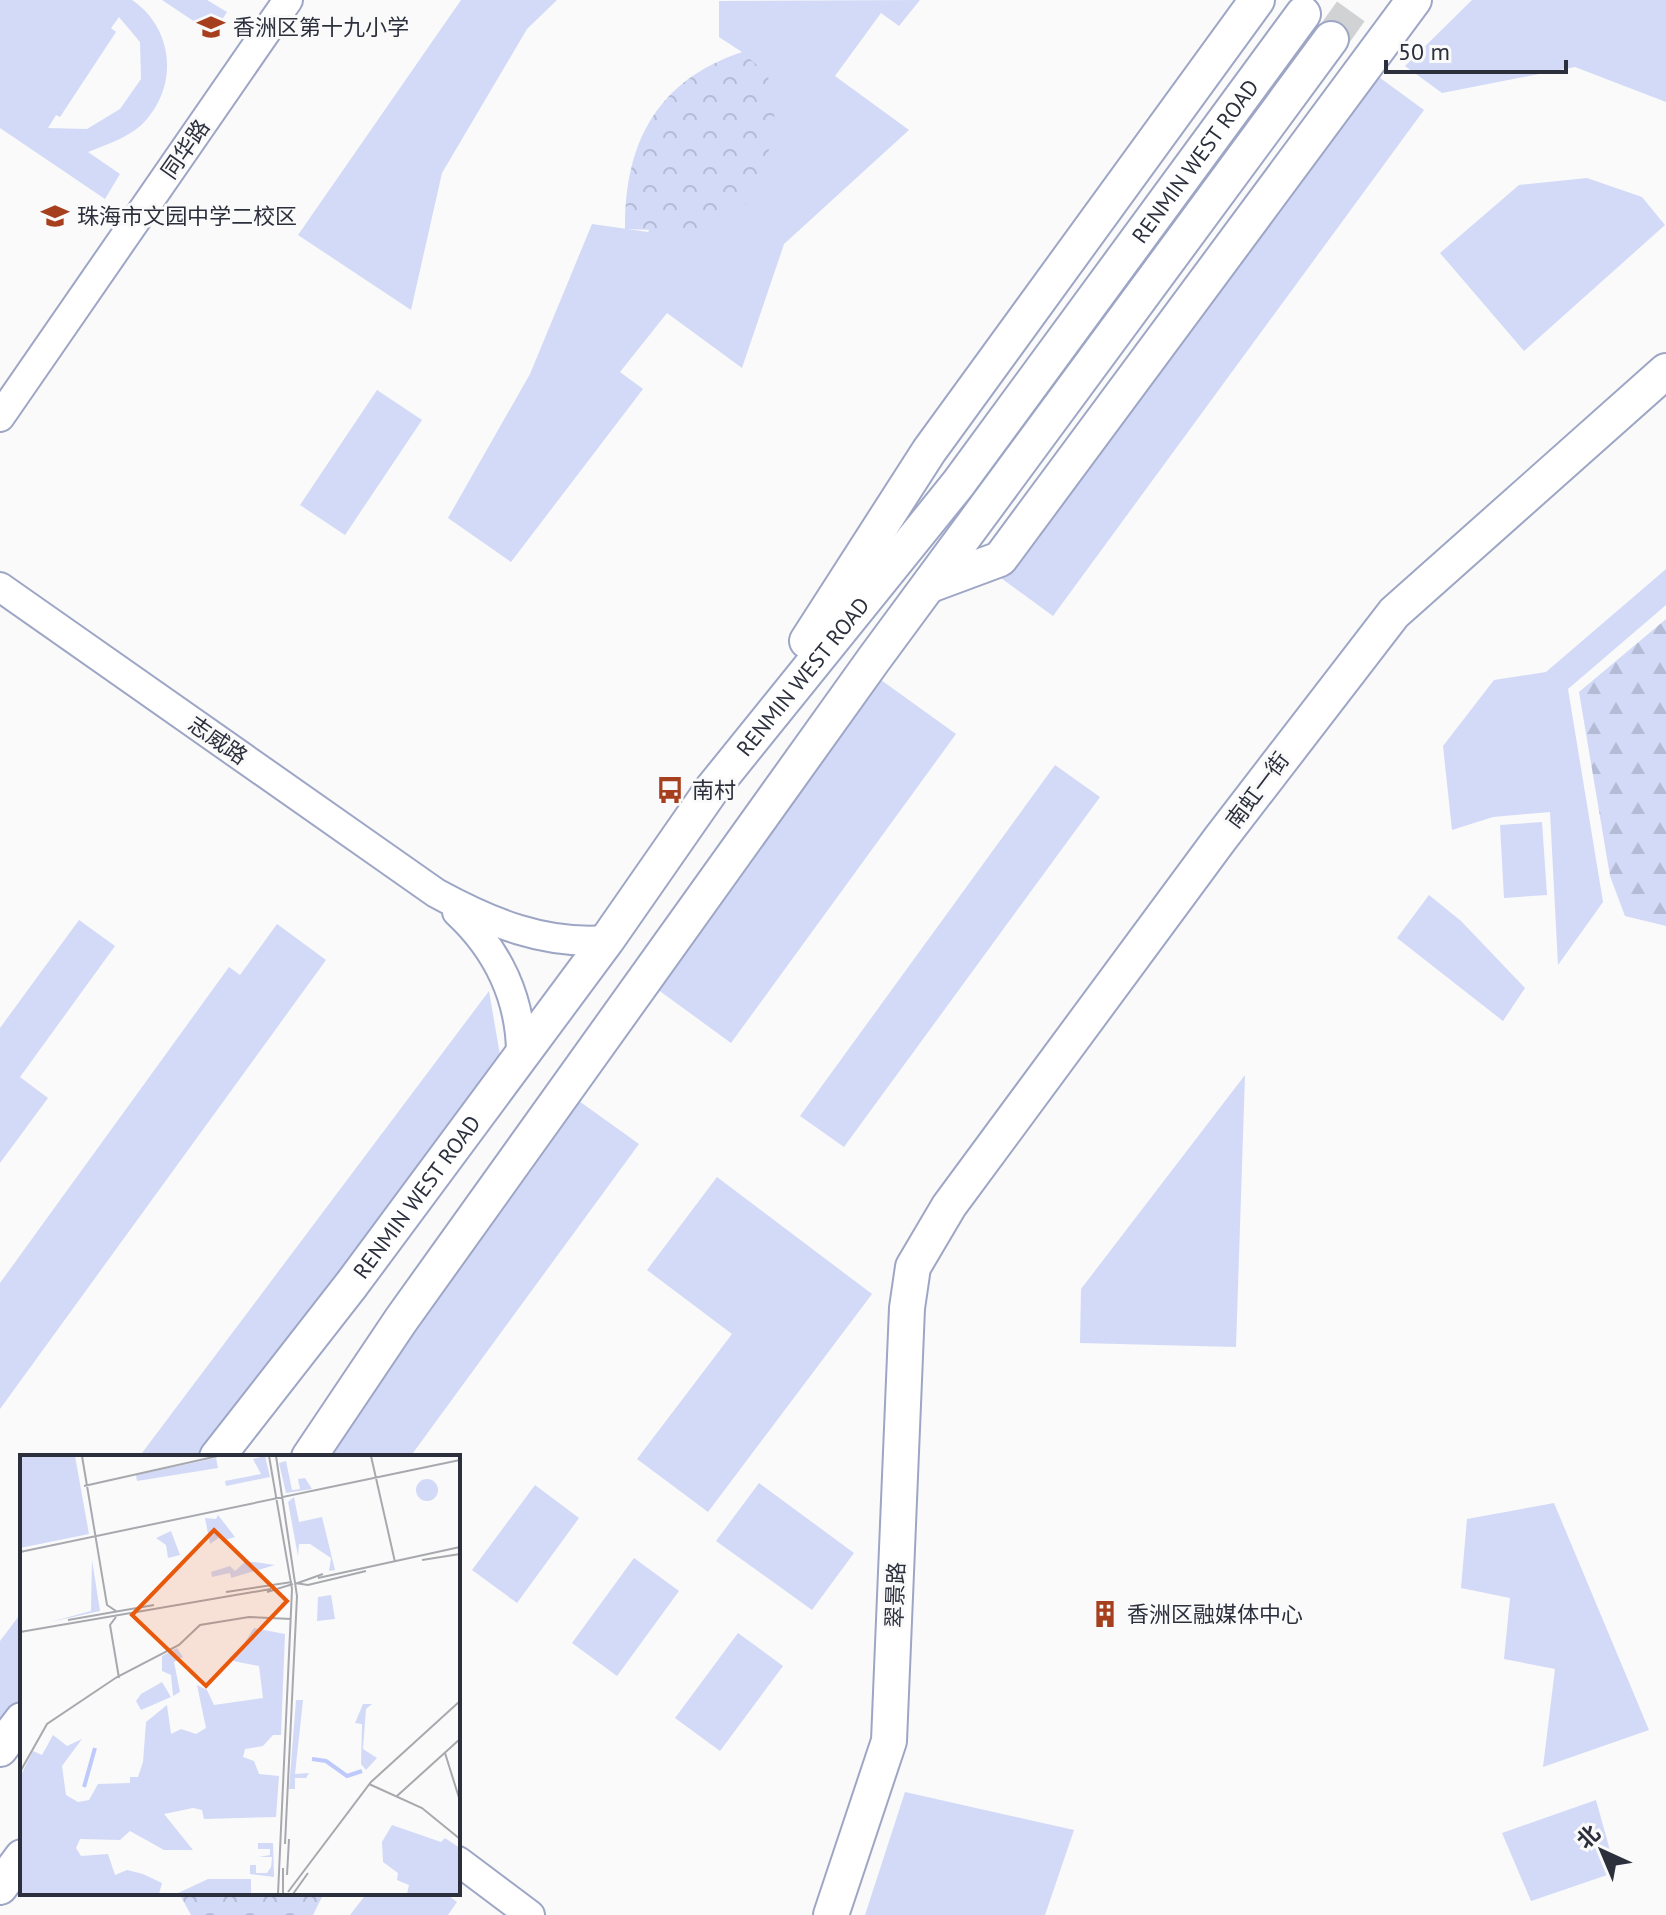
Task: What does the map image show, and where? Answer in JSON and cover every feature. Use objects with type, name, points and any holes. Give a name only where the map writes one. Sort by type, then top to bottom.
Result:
[{"type":"main road","points":[[1161,132],[1238,0]]},
{"type":"main road","points":[[712,789],[929,451],[1257,0]]},
{"type":"main road","points":[[930,585],[1000,559],[1414,0]]},
{"type":"main road","points":[[1363,69],[1425,0]]},
{"type":"main road","name":"RENMIN WEST ROAD","points":[[219,1455],[352,1284],[607,940],[712,789],[958,484],[1303,14]]},
{"type":"main road","name":"RENMIN WEST ROAD","points":[[310,1455],[401,1320],[930,585],[1331,39]]},
{"type":"main road","name":"南虹一街","points":[[913,1267],[949,1206],[1229,828],[1394,613],[1666,371]]},
{"type":"main road","name":"翠景路","points":[[831,1915],[889,1741],[907,1308],[913,1267]]},
{"type":"main road","points":[[0,1749],[20,1723]]},
{"type":"main road","points":[[0,1887],[20,1860]]},
{"type":"street","name":"同华路","points":[[0,417],[288,0]]},
{"type":"street","name":"志威路","points":[[0,587],[436,893],[474,914],[517,930],[560,941],[607,940]]},
{"type":"street","name":"志威路","points":[[436,893],[487,944],[494,956],[514,1002],[521,1030],[521,1054]]},
{"type":"street","points":[[460,1862],[530,1915]]},
{"type":"green space","points":[[0,0],[132,0],[156,25],[163,40],[167,72],[157,104],[135,130],[88,152],[120,174],[105,199],[0,128]],"holes":[[[119,17],[140,42],[141,79],[120,109],[87,129],[48,128],[56,115],[60,117],[116,32],[111,28]]]},
{"type":"green space","points":[[162,0],[207,0],[227,12],[213,34]]},
{"type":"green space","points":[[461,0],[557,0],[527,29],[442,173],[411,310],[298,235]]},
{"type":"green space","points":[[920,0],[899,26],[881,13],[835,76],[909,130],[784,244],[742,368],[667,313],[620,372],[643,389],[511,562],[448,518],[530,374],[592,224],[648,232],[742,52],[719,37],[719,1]]},
{"type":"green space","points":[[1472,0],[1666,0],[1666,102],[1575,67],[1442,93],[1405,66]]},
{"type":"green space","points":[[742,52],[768,75],[776,127],[754,199],[705,232],[625,229],[631,169],[639,142],[652,118],[668,97],[688,79]]},
{"type":"green space","points":[[1372,72],[1424,110],[1053,616],[1001,578]]},
{"type":"green space","points":[[1587,178],[1642,197],[1665,225],[1524,351],[1440,253],[1519,185]]},
{"type":"green space","points":[[377,390],[422,420],[345,535],[300,505]]},
{"type":"green space","points":[[1666,569],[1666,605],[1568,689],[1603,902],[1558,965],[1550,812],[1493,817],[1452,830],[1443,746],[1494,680],[1546,672]]},
{"type":"green space","points":[[1666,619],[1666,926],[1625,916],[1610,876],[1579,692]]},
{"type":"green space","points":[[881,680],[956,734],[731,1043],[657,989]]},
{"type":"green space","points":[[1055,765],[1100,797],[844,1147],[800,1116]]},
{"type":"green space","points":[[1542,822],[1547,895],[1504,898],[1500,825]]},
{"type":"green space","points":[[1429,895],[1461,921],[1525,988],[1503,1021],[1397,938]]},
{"type":"green space","points":[[79,920],[115,946],[20,1077],[48,1098],[0,1163],[0,1028]]},
{"type":"green space","points":[[277,924],[326,960],[0,1409],[0,1283],[229,967],[240,975]]},
{"type":"green space","points":[[489,991],[501,1061],[209,1455],[141,1455]]},
{"type":"green space","points":[[1245,1075],[1236,1347],[1080,1343],[1081,1289]]},
{"type":"green space","points":[[579,1101],[639,1144],[411,1455],[320,1455]]},
{"type":"green space","points":[[717,1177],[872,1294],[708,1512],[637,1459],[732,1334],[647,1270]]},
{"type":"green space","points":[[759,1483],[854,1553],[812,1610],[716,1541]]},
{"type":"green space","points":[[535,1485],[579,1518],[517,1603],[472,1570]]},
{"type":"green space","points":[[1554,1503],[1649,1730],[1543,1767],[1555,1669],[1504,1659],[1510,1598],[1461,1588],[1467,1519]]},
{"type":"green space","points":[[634,1558],[679,1591],[617,1676],[572,1643]]},
{"type":"green space","points":[[20,1615],[20,1709],[0,1722],[0,1641]]},
{"type":"green space","points":[[738,1633],[783,1666],[720,1751],[675,1718]]},
{"type":"green space","points":[[905,1792],[1074,1830],[1045,1915],[865,1915]]},
{"type":"green space","points":[[1596,1800],[1616,1872],[1531,1901],[1502,1833]]},
{"type":"green space","points":[[180,1895],[323,1895],[313,1915],[191,1915]]},
{"type":"green space","points":[[365,1895],[448,1895],[457,1902],[448,1915],[350,1915]]},
{"type":"tunnel","points":[[1331,39],[1359,0]]},
{"type":"place","name":"香洲区第十九小学","points":[[211,27]]},
{"type":"place","name":"珠海市文园中学二校区","points":[[55,216]]},
{"type":"place","name":"南村","points":[[670,790]]},
{"type":"place","name":"香洲区融媒体中心","points":[[1105,1614]]}]
